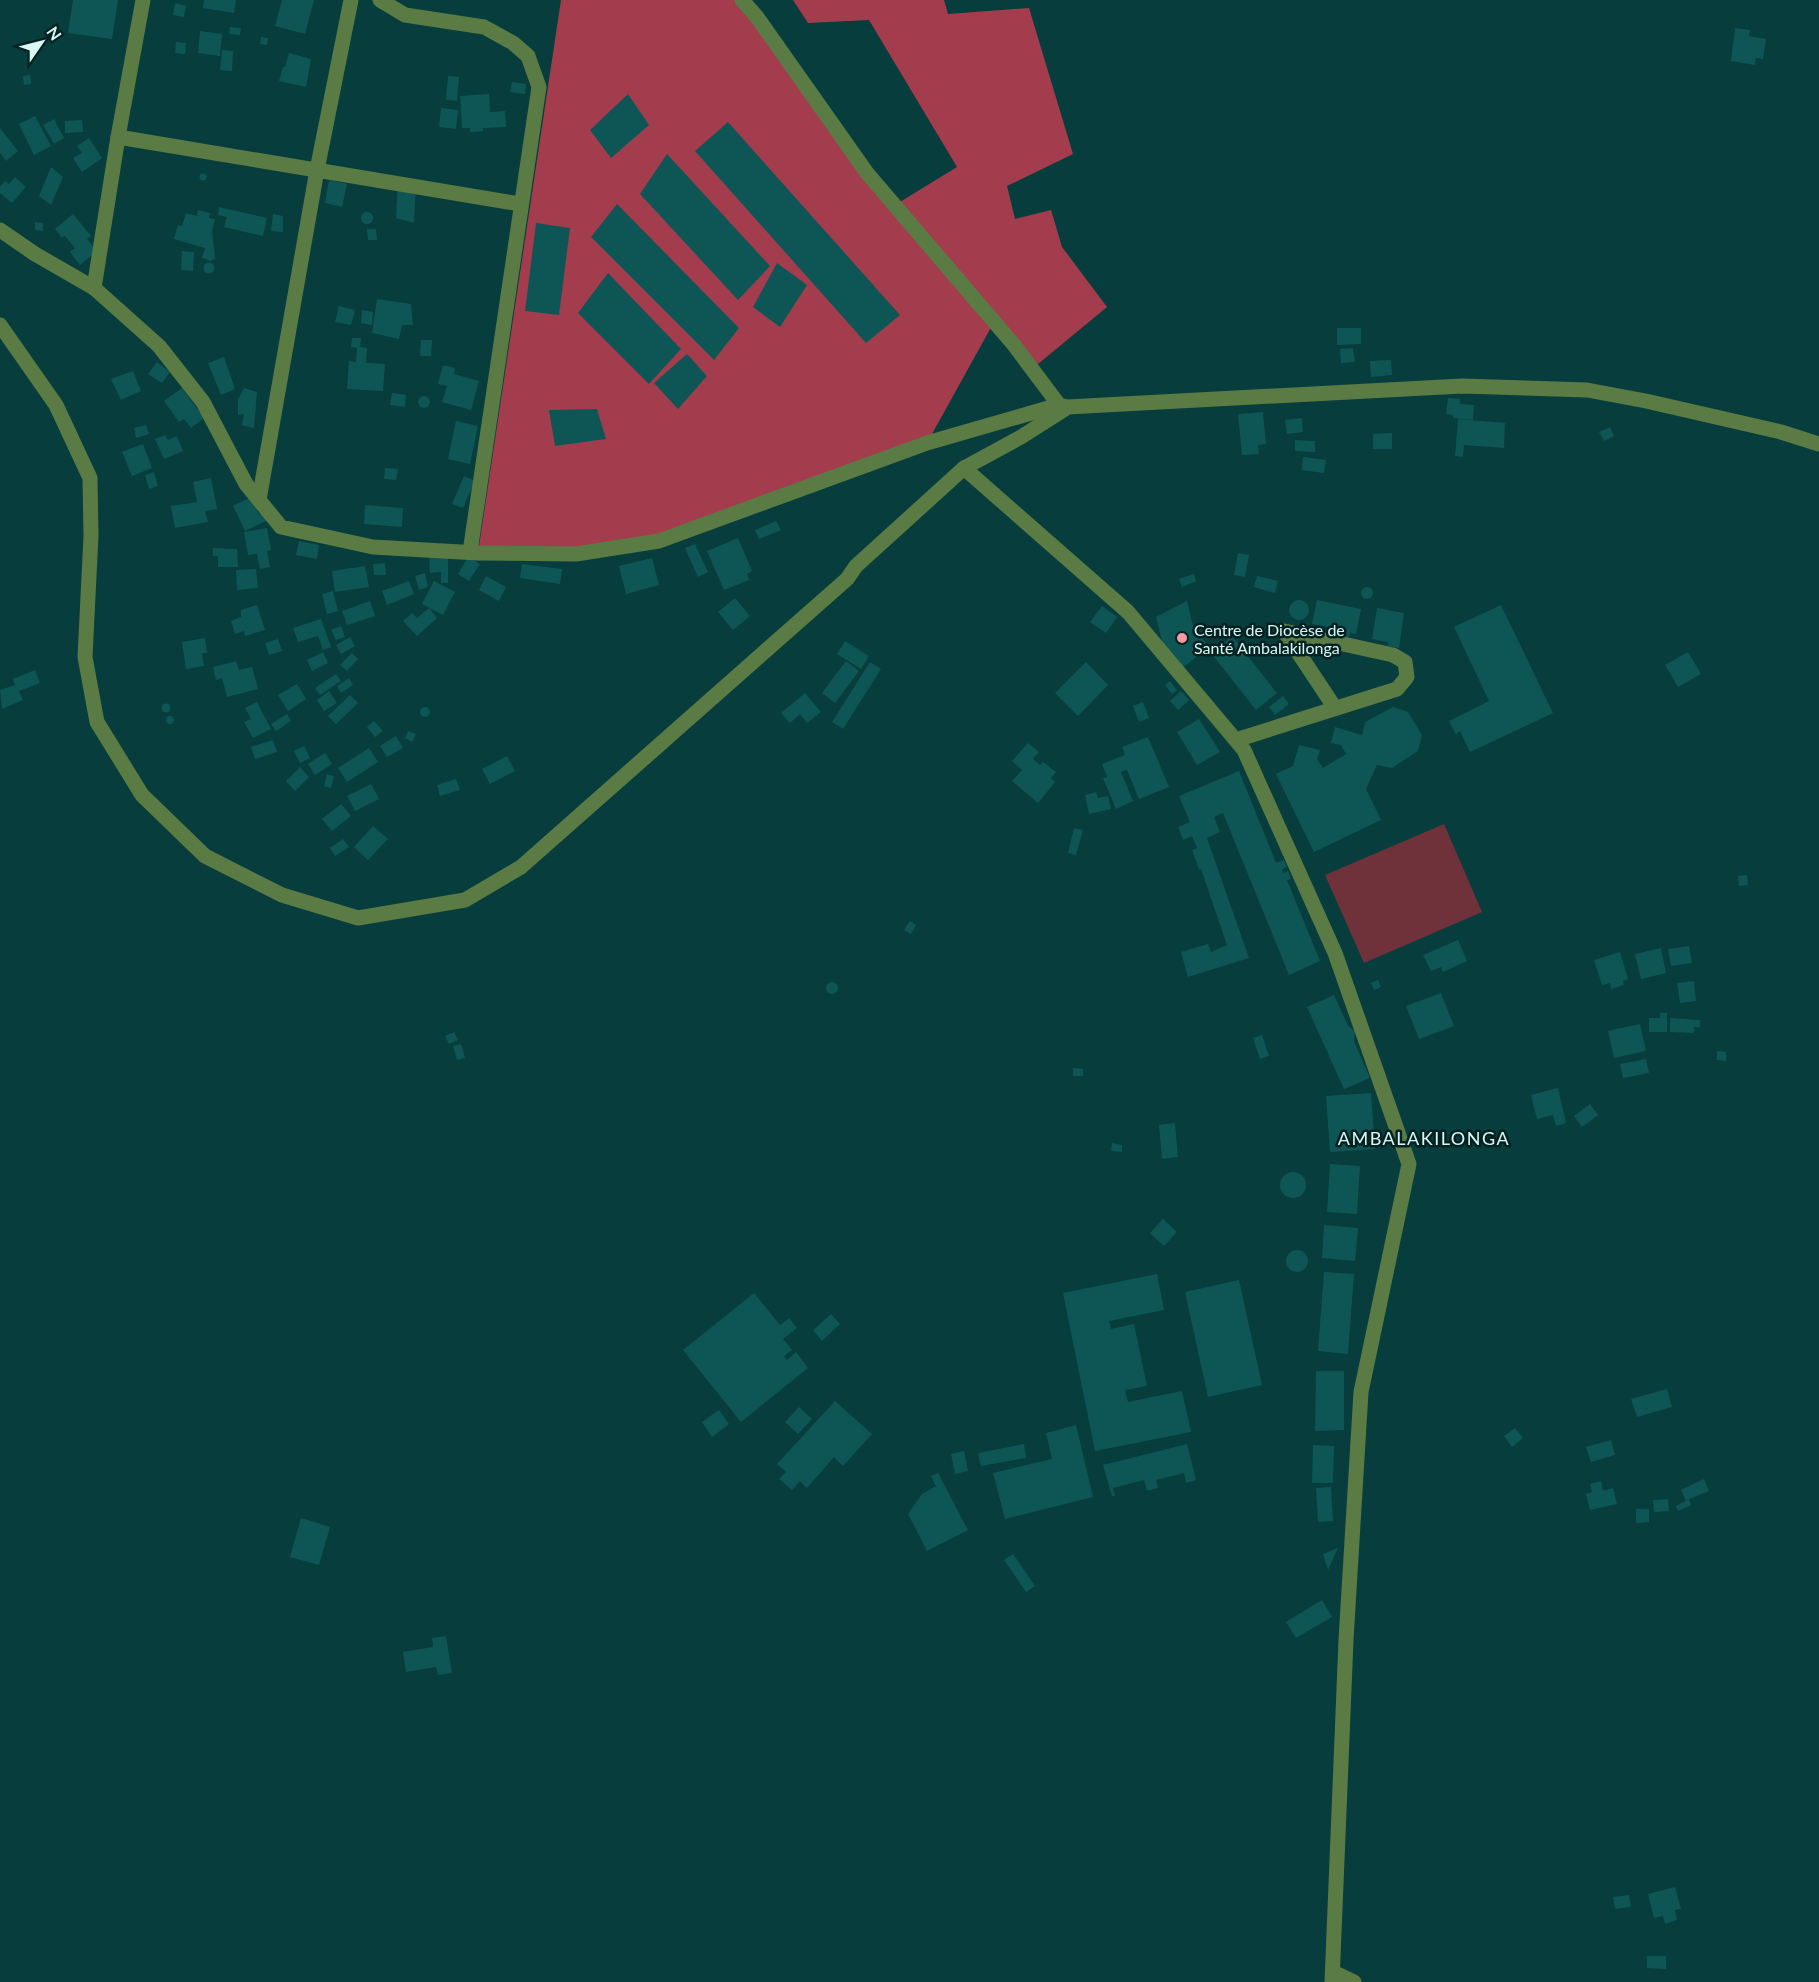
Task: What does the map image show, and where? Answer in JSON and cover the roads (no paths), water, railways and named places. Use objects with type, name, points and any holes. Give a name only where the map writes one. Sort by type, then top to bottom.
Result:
[{"type":"street","points":[[94,288],[143,0]]},
{"type":"street","points":[[259,500],[317,170],[351,0]]},
{"type":"street","points":[[380,0],[405,15],[484,27],[528,56],[539,87],[470,552]]},
{"type":"street","points":[[742,0],[757,17],[867,172],[1063,406]]},
{"type":"street","points":[[118,137],[520,204]]},
{"type":"street","points":[[0,230],[35,254],[94,288],[159,346],[203,402],[246,484],[281,527],[373,547],[576,554],[659,541],[927,443],[1063,406],[1462,386],[1587,390],[1647,401],[1781,432],[1819,444]]},
{"type":"street","points":[[0,326],[56,405],[90,478],[91,536],[85,657],[97,722],[142,795],[205,856],[282,896],[358,918],[465,900],[521,867],[847,579],[855,566],[964,468],[1021,437],[1063,406]]},
{"type":"street","points":[[964,468],[1128,612],[1244,750],[1335,953],[1408,1164],[1361,1392],[1346,1652],[1332,1977],[1354,1982]]},
{"type":"street","points":[[1236,740],[1397,689],[1407,677],[1405,662],[1393,655],[1284,631],[1335,708]]},
{"type":"place","name":"Centre de Diocèse de Santé Ambalakilonga","points":[[1182,638]]},
{"type":"district","name":"AMBALAKILONGA","points":[[1424,1138]]}]
